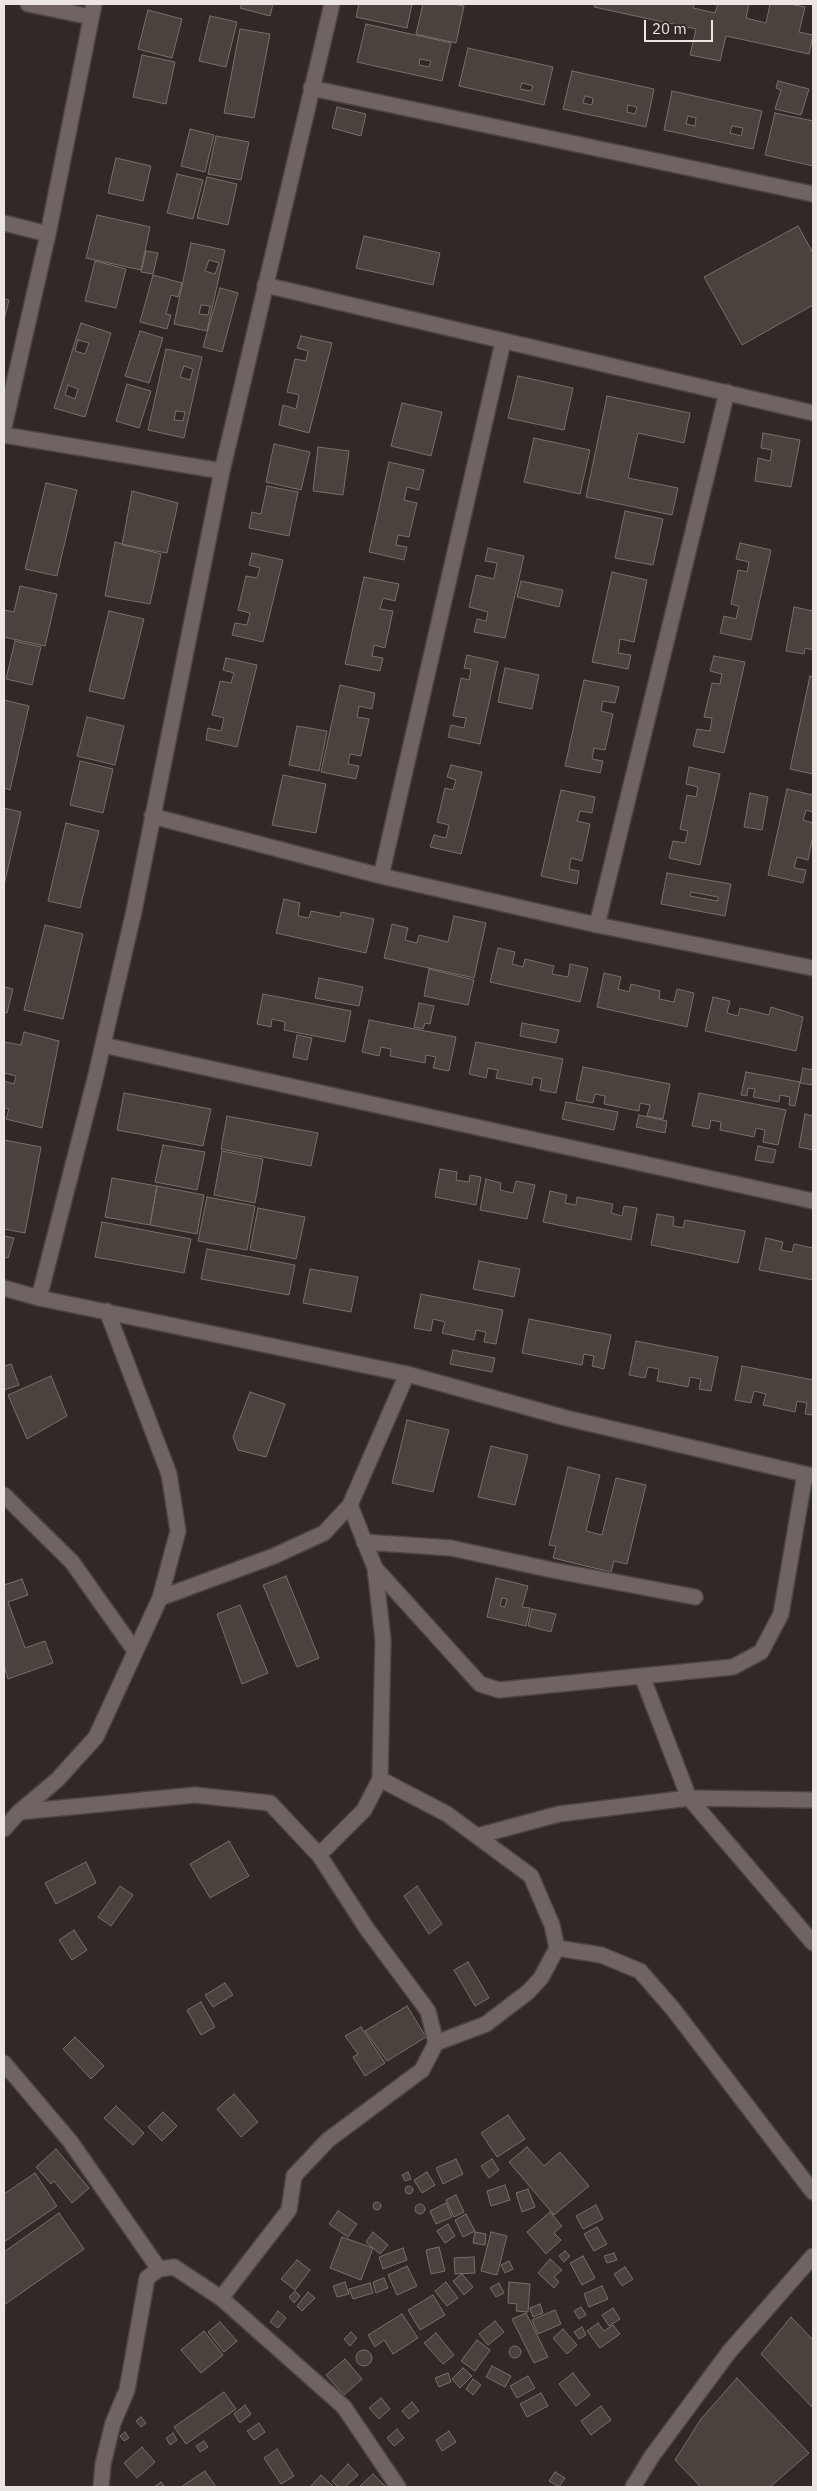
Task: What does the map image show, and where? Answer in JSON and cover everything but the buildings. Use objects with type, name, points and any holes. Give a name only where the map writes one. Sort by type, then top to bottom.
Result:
[{"type":"street","points":[[4,427],[48,234],[93,10],[28,4]]},
{"type":"street","points":[[39,1298],[103,1045],[222,471],[332,4]]},
{"type":"street","points":[[311,88],[813,194]]},
{"type":"street","points":[[4,223],[48,234]]},
{"type":"street","points":[[265,286],[813,413]]},
{"type":"street","points":[[381,876],[503,342]]},
{"type":"street","points":[[597,925],[727,392]]},
{"type":"street","points":[[4,435],[222,471]]},
{"type":"street","points":[[152,816],[381,876],[597,925],[813,968]]},
{"type":"street","points":[[103,1045],[813,1201]]},
{"type":"street","points":[[4,1288],[39,1298],[407,1374],[566,1418],[809,1475],[781,1614],[762,1652],[733,1667],[499,1690],[480,1684],[375,1568]]},
{"type":"street","points":[[4,1829],[19,1812],[57,1780],[96,1737],[160,1598],[178,1532],[169,1474],[107,1311]]},
{"type":"street","points":[[160,1598],[274,1556],[324,1534],[350,1506],[407,1374]]},
{"type":"street","points":[[4,1495],[72,1562],[134,1651]]},
{"type":"street","points":[[319,1854],[364,1810],[380,1779],[383,1640],[375,1568],[350,1506]]},
{"type":"street","points":[[364,1542],[451,1548],[552,1570],[695,1597]]},
{"type":"street","points":[[642,1676],[690,1798],[813,1943]]},
{"type":"street","points":[[380,1779],[448,1814],[532,1876],[552,1925],[557,1948],[542,1978],[493,2019],[486,2024],[436,2043]]},
{"type":"street","points":[[19,1812],[195,1795],[270,1803],[319,1854],[367,1929],[428,2011],[436,2043],[422,2070],[328,2140],[294,2176],[289,2210],[221,2298]]},
{"type":"street","points":[[477,1836],[560,1814],[690,1798],[813,1800]]},
{"type":"street","points":[[557,1948],[602,1955],[640,1971],[673,2009],[813,2192]]},
{"type":"street","points":[[4,2063],[70,2141],[159,2269]]},
{"type":"street","points":[[633,2487],[652,2456],[729,2352],[813,2256]]},
{"type":"street","points":[[101,2487],[103,2464],[113,2423],[127,2390],[147,2278],[159,2269],[174,2266],[221,2298],[344,2406],[398,2487]]}]
